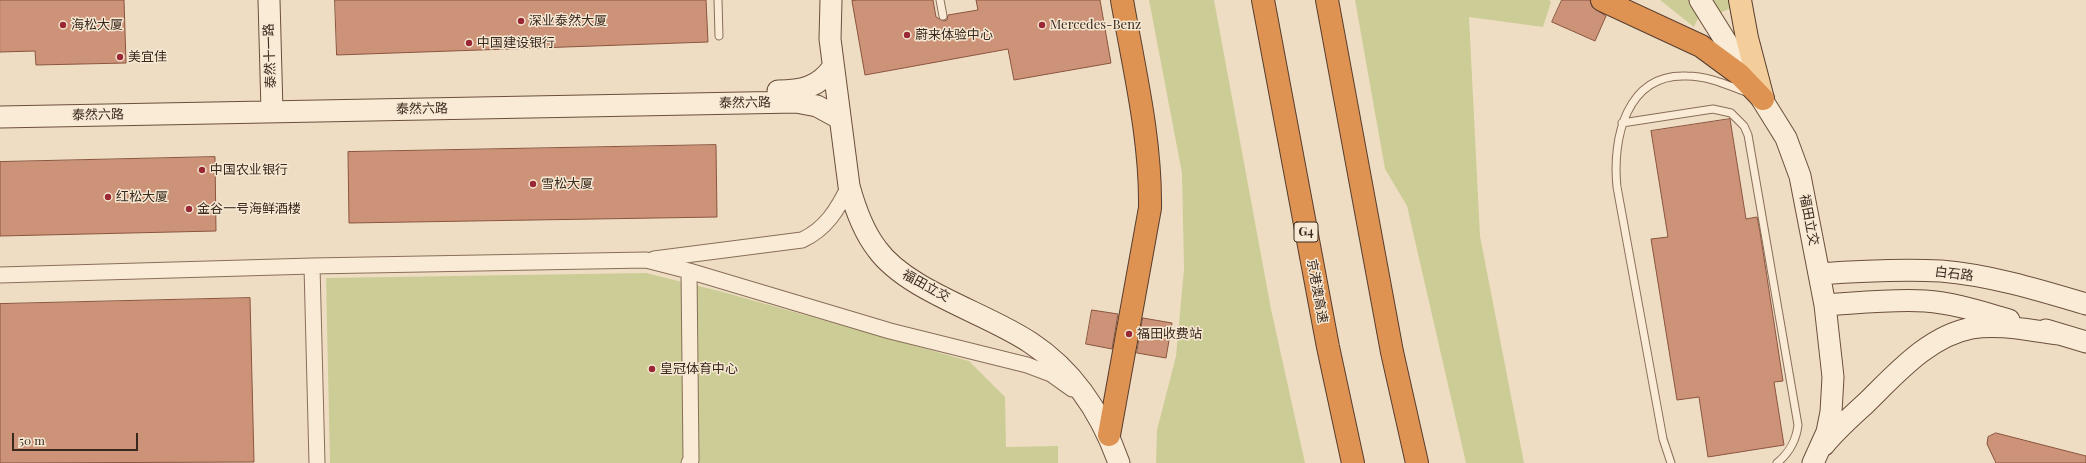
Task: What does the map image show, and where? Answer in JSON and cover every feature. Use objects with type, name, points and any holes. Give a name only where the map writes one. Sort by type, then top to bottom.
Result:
[{"type":"highway","points":[[1109,435],[1150,208],[1148,142],[1122,0]]},
{"type":"highway","name":"京港澳高速","points":[[1263,0],[1328,347],[1353,463]]},
{"type":"highway","points":[[1327,0],[1392,352],[1417,463]]},
{"type":"highway","points":[[1602,0],[1701,46],[1739,74],[1763,99]]},
{"type":"main road","points":[[1740,0],[1747,38],[1763,99]]},
{"type":"street","name":"泰然十一路","points":[[269,0],[272,106]]},
{"type":"street","name":"福田立交","points":[[831,0],[830,39],[849,186],[855,207],[865,230],[877,250],[893,267],[928,289],[1004,327],[1032,343],[1054,361],[1074,381],[1095,410],[1109,435],[1119,463]]},
{"type":"street","name":"福田立交","points":[[1700,0],[1786,138],[1794,156],[1804,194],[1825,305],[1832,356],[1833,394],[1827,432],[1815,458]]},
{"type":"street","name":"泰然六路","points":[[0,117],[272,106],[791,91],[816,85],[833,67]]},
{"type":"street","name":"泰然六路","points":[[0,107],[796,102],[818,106],[840,118]]},
{"type":"street","points":[[0,275],[312,266],[646,260],[802,240],[813,235],[833,216],[849,186]]},
{"type":"street","points":[[646,260],[689,271],[890,331],[1027,365],[1052,374],[1065,383],[1095,410]]},
{"type":"street","points":[[312,266],[317,463]]},
{"type":"street","name":"白石路","points":[[1819,274],[1887,270],[1942,272],[1996,280],[2086,304]]},
{"type":"street","points":[[689,271],[691,460],[689,463]]},
{"type":"street","points":[[1825,305],[1897,300],[1938,303],[1977,311],[2086,342]]},
{"type":"street","points":[[1815,458],[1838,430],[1886,384],[1928,347],[1946,336],[1960,330],[1987,326],[2059,334]]},
{"type":"lane","points":[[718,0],[719,36]]},
{"type":"lane","points":[[940,0],[944,16]]},
{"type":"lane","points":[[1671,463],[1663,439],[1617,186],[1616,152],[1622,123],[1639,95],[1662,79],[1674,76],[1705,78],[1763,99]]},
{"type":"lane","points":[[1622,123],[1713,109],[1730,114],[1744,126],[1748,135],[1798,426],[1792,447],[1777,463]]},
{"type":"green space","points":[[1149,0],[1214,0],[1271,309],[1305,463],[1156,463],[1157,430],[1176,356],[1184,269],[1182,173]]},
{"type":"green space","points":[[1355,0],[1549,0],[1551,2],[1543,27],[1469,17],[1480,236],[1524,463],[1466,463],[1407,206],[1385,169]]},
{"type":"green space","points":[[1660,0],[1690,0],[1700,14],[1694,27]]},
{"type":"green space","points":[[1712,0],[1732,0],[1733,7],[1720,13]]},
{"type":"green space","name":"皇冠体育中心","points":[[646,273],[723,292],[969,361],[1005,397],[1006,447],[1058,446],[1058,463],[330,463],[326,278]]},
{"type":"building","name":"海松大厦","points":[[0,0],[124,0],[126,63],[36,65],[35,51],[0,52]]},
{"type":"building","name":"深业泰然大厦","points":[[335,0],[706,0],[708,42],[337,55]]},
{"type":"building","points":[[933,0],[936,17],[944,21],[947,20],[948,15],[978,10],[976,0],[1100,0],[1111,63],[1014,80],[1008,49],[865,75],[852,1]]},
{"type":"building","points":[[1562,0],[1590,0],[1592,7],[1606,16],[1595,41],[1552,22]]},
{"type":"building","points":[[1730,119],[1746,219],[1757,217],[1760,232],[1783,381],[1774,382],[1784,445],[1708,457],[1699,397],[1677,400],[1651,239],[1668,237],[1651,131]]},
{"type":"building","name":"雪松大厦","points":[[716,145],[717,217],[349,223],[348,152]]},
{"type":"building","name":"红松大厦","points":[[215,157],[216,231],[0,236],[0,162]]},
{"type":"building","points":[[250,298],[254,462],[0,463],[0,304]]},
{"type":"building","points":[[1092,310],[1118,314],[1112,349],[1086,344]]},
{"type":"building","points":[[1143,318],[1172,323],[1166,358],[1137,353]]},
{"type":"building","points":[[1996,433],[2086,456],[2086,463],[1996,463],[1987,444],[1988,437]]},
{"type":"place","name":"深业泰然大厦","points":[[521,21]]},
{"type":"place","name":"海松大厦","points":[[63,25]]},
{"type":"place","name":"Mercedes-Benz","points":[[1042,25]]},
{"type":"place","name":"蔚来体验中心","points":[[907,35]]},
{"type":"place","name":"中国建设银行","points":[[469,43]]},
{"type":"place","name":"美宜佳","points":[[120,57]]},
{"type":"place","name":"中国农业银行","points":[[202,170]]},
{"type":"place","name":"雪松大厦","points":[[533,184]]},
{"type":"place","name":"红松大厦","points":[[108,197]]},
{"type":"place","name":"金谷一号海鲜酒楼","points":[[189,209]]},
{"type":"place","name":"福田收费站","points":[[1129,334]]},
{"type":"place","name":"皇冠体育中心","points":[[652,369]]}]
